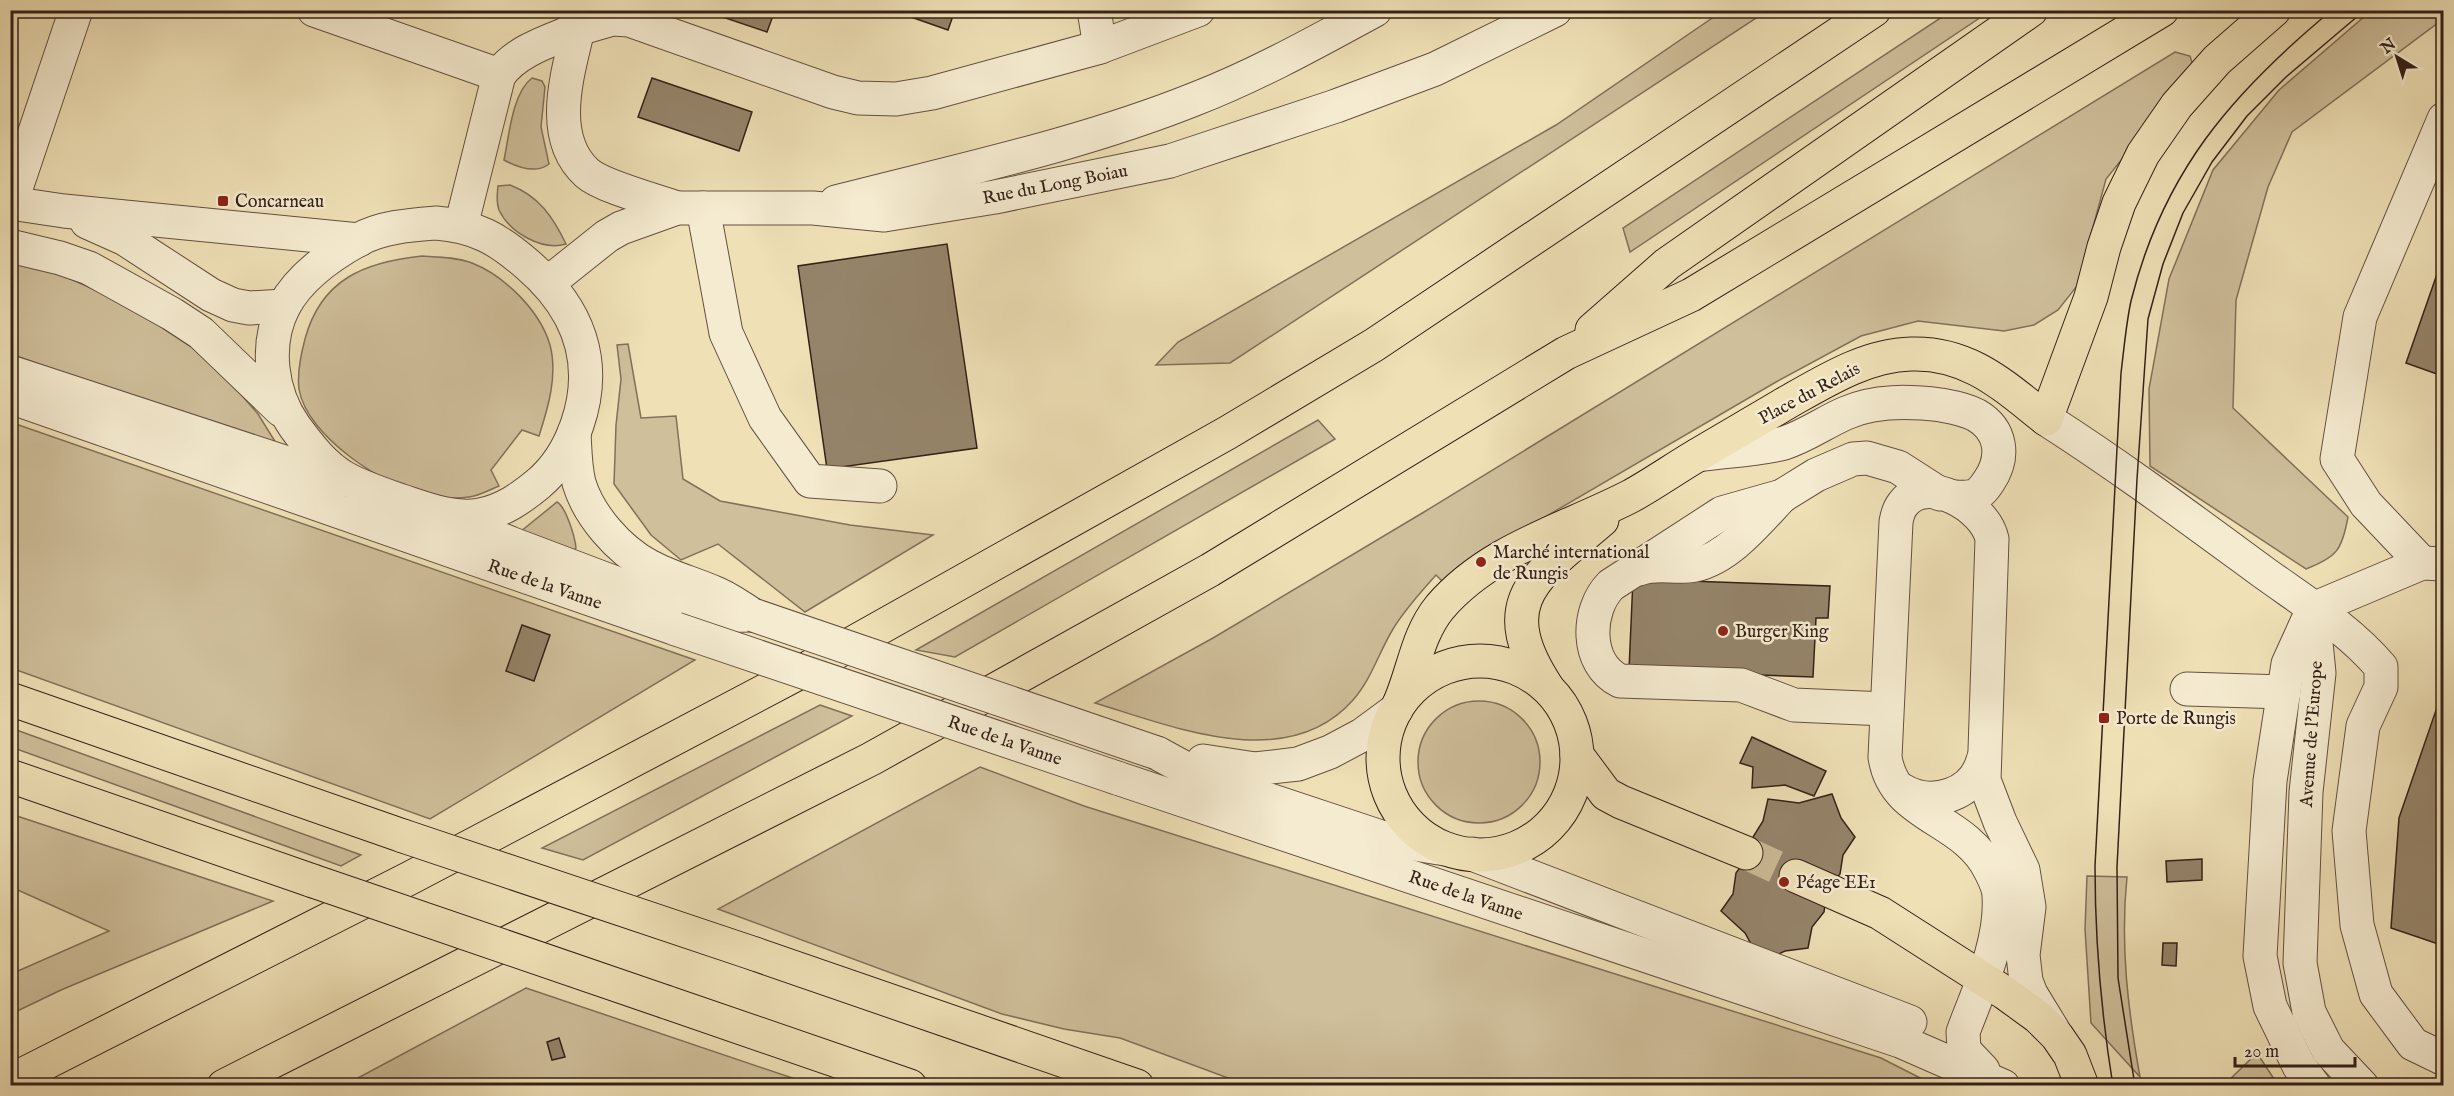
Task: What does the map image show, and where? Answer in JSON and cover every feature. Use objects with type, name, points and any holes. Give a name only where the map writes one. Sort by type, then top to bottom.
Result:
[{"type":"main road","points":[[10,1081],[410,878],[810,667],[1227,433],[1374,345],[1874,10]]},
{"type":"main road","points":[[1566,353],[1666,264],[2031,10]]},
{"type":"main road","points":[[224,1086],[871,759],[1210,570],[1566,353],[1691,295],[2162,10]]},
{"type":"main road","points":[[2046,419],[2091,297],[2104,247],[2119,203],[2143,154],[2177,105],[2217,60],[2274,10]]},
{"type":"main road","name":"Place du Relais","points":[[1398,706],[1408,683],[1416,649],[1424,631],[1440,608],[1456,592],[1514,549],[1631,496],[1845,371],[1882,357],[1912,354],[1941,356],[1962,361],[1987,373],[2046,419]]},
{"type":"main road","name":"Place du Relais","points":[[1548,689],[1528,655],[1522,636],[1524,603],[1530,587],[1542,572],[1631,496]]},
{"type":"main road","points":[[1472,661],[1500,663],[1526,672],[1548,689],[1563,708],[1570,723],[1577,755],[1574,782],[1563,807],[1546,828],[1524,844],[1499,853],[1458,852],[1423,837],[1404,819],[1391,798],[1384,774],[1383,749],[1388,724],[1398,706],[1419,681],[1444,667],[1472,661]]},
{"type":"main road","points":[[10,699],[403,836],[1137,1086]]},
{"type":"main road","points":[[1577,755],[1606,794],[1746,853]]},
{"type":"main road","points":[[10,776],[910,1086]]},
{"type":"main road","points":[[1796,876],[1880,913],[2038,1017],[2099,1086]]},
{"type":"main road","points":[[2063,1046],[2082,1086]]},
{"type":"street","points":[[76,10],[11,203],[64,211],[358,240]]},
{"type":"street","points":[[314,10],[499,75]]},
{"type":"street","points":[[1094,10],[1100,46]]},
{"type":"street","points":[[461,226],[499,75],[506,65],[521,54],[581,20],[629,20],[833,92],[858,98],[896,99],[932,93],[1100,46],[1198,10]]},
{"type":"street","points":[[813,208],[1090,136],[1143,119],[1249,76],[1375,10]]},
{"type":"street","name":"Rue du Long Boiau","points":[[548,282],[621,228],[690,208],[813,208],[884,215],[995,197],[1170,161],[1336,106],[1435,69],[1555,10]]},
{"type":"street","points":[[581,20],[565,88],[564,110],[569,145],[578,161],[588,174],[601,180],[690,208],[726,333],[765,418],[810,481],[880,486]]},
{"type":"street","points":[[2313,609],[2433,563],[2366,504],[2337,459],[2360,317],[2444,119]]},
{"type":"street","points":[[64,211],[125,238],[211,295],[233,305],[249,308],[284,306]]},
{"type":"street","points":[[288,417],[277,395],[273,378],[272,356],[275,336],[284,306],[302,283],[320,266],[358,240],[390,229],[411,225],[436,223],[461,226],[488,235],[509,248],[548,282],[570,312],[581,339],[585,364],[582,412],[562,458],[546,477],[522,496],[501,509],[478,516],[441,514]]},
{"type":"street","points":[[10,246],[60,258],[88,268],[172,314],[210,340],[288,417],[326,463],[343,477],[367,489]]},
{"type":"street","points":[[10,372],[441,514],[510,543],[703,616],[753,615]]},
{"type":"street","name":"Rue de la Vanne","points":[[10,397],[676,629],[1900,1041],[1995,1080]]},
{"type":"street","points":[[1698,455],[1782,443],[1807,434],[1848,412],[1890,402],[1940,405],[1962,409],[1977,415],[1996,436],[2000,448],[2000,462],[1985,487],[1972,496],[1948,496],[1931,492],[1912,496],[1902,504],[1896,522],[1885,757],[1891,781],[1898,791],[1912,804],[1965,837],[1977,850],[1995,879],[1999,892],[1998,929],[1983,979],[1963,1032],[1964,1050],[1995,1080]]},
{"type":"street","name":"Place du Relais","points":[[2046,419],[2118,465],[2313,609],[2367,650],[2381,667],[2381,687],[2363,726],[2349,831],[2357,925],[2376,994],[2414,1044],[2444,1059]]},
{"type":"street","points":[[574,433],[575,463],[588,504],[616,540],[650,566],[716,593],[753,615],[1157,753],[1255,769],[1298,764],[1330,752],[1362,735],[1398,706]]},
{"type":"street","points":[[1886,709],[1794,705],[1741,685],[1620,681],[1610,676],[1596,656],[1593,645],[1596,606],[1601,595],[1611,585],[1722,513],[1782,496],[1853,459],[1867,458],[1898,467],[1974,509],[1986,522],[1992,539],[1984,780],[2023,870],[2027,889],[2029,907],[2023,966],[2026,981],[2031,994],[2063,1046]]},
{"type":"street","name":"Avenue de l'Europe","points":[[2313,609],[2288,664],[2270,781],[2260,956],[2270,1006],[2299,1066],[2314,1086]]},
{"type":"street","name":"Avenue de l'Europe","points":[[2313,609],[2319,673],[2306,792],[2300,963],[2309,1012],[2328,1050],[2362,1086]]},
{"type":"street","points":[[2187,689],[2284,692]]},
{"type":"street","name":"Rue de la Vanne","points":[[1157,753],[1203,778],[1390,840],[1458,852],[1907,1021],[1946,1043],[1995,1080]]},
{"type":"street","points":[[1891,781],[1909,794],[1932,799],[1943,797],[1956,793],[1975,778],[1983,760]]},
{"type":"shaded area","points":[[1724,10],[1767,11],[1230,363],[1156,365],[1178,342],[1556,125]]},
{"type":"shaded area","points":[[2372,10],[2443,11],[2443,19],[2292,132],[2268,187],[2236,300],[2233,408],[2348,517],[2343,537],[2336,551],[2325,560],[2306,569],[2150,466],[2149,389],[2169,279],[2213,170],[2279,90]]},
{"type":"shaded area","points":[[1951,11],[1990,11],[1630,252],[1623,228]]},
{"type":"shaded area","points":[[2175,52],[2190,56],[2194,69],[2106,179],[2077,286],[2058,310],[2034,325],[2004,331],[1918,321],[1861,336],[1776,382],[1468,562],[1444,583],[1436,575],[1398,622],[1365,684],[1353,700],[1326,723],[1296,735],[1263,740],[1228,738],[1193,732],[1095,703],[1213,638],[1424,512]]},
{"type":"shaded area","points":[[532,78],[542,81],[545,87],[541,127],[549,164],[538,169],[521,167],[504,160],[516,104],[525,85]]},
{"type":"shaded area","points":[[510,185],[529,195],[544,208],[566,244],[547,245],[537,242],[511,226],[497,204],[498,186]]},
{"type":"shaded area","points":[[422,256],[472,263],[509,286],[520,296],[538,320],[545,332],[552,356],[549,403],[539,436],[522,430],[491,470],[499,486],[465,498],[443,498],[410,491],[390,482],[350,457],[316,425],[305,407],[299,389],[301,357],[312,318],[334,288],[348,277],[364,269],[382,263]]},
{"type":"shaded area","points":[[11,263],[62,275],[128,305],[190,346],[223,374],[258,414],[281,451],[11,354]]},
{"type":"shaded area","points":[[628,344],[641,418],[676,416],[683,479],[720,501],[850,525],[933,535],[805,612],[718,544],[681,560],[651,535],[614,484],[616,425],[621,379],[617,345]]},
{"type":"shaded area","points":[[1318,420],[1335,439],[955,657],[916,650]]},
{"type":"shaded area","points":[[10,422],[695,660],[430,819],[11,668]]},
{"type":"shaded area","points":[[557,502],[564,510],[572,530],[576,548],[572,552],[520,532]]},
{"type":"shaded area","points":[[1479,701],[1502,705],[1522,719],[1536,739],[1540,762],[1536,785],[1522,805],[1502,819],[1479,823],[1456,819],[1436,805],[1422,785],[1418,762],[1422,739],[1436,719],[1456,705]]},
{"type":"shaded area","points":[[820,705],[852,716],[583,860],[542,848]]},
{"type":"shaded area","points":[[11,728],[361,855],[341,866],[11,747]]},
{"type":"shaded area","points":[[980,767],[1084,806],[1881,1058],[1934,1085],[1247,1085],[1120,1038],[1064,1029],[1002,1014],[718,909]]},
{"type":"shaded area","points":[[11,814],[273,901],[61,990],[11,1014],[11,974],[109,931],[11,887]]},
{"type":"shaded area","points":[[2087,876],[2127,877],[2124,928],[2126,977],[2140,1077],[2091,1023],[2085,929]]},
{"type":"shaded area","points":[[526,988],[813,1085],[343,1086]]},
{"type":"shaded area","points":[[2257,1053],[2278,1085],[2224,1085]]},
{"type":"building","points":[[702,10],[775,10],[767,32]]},
{"type":"building","points":[[891,10],[955,10],[948,30]]},
{"type":"building","points":[[652,78],[752,112],[739,151],[638,117]]},
{"type":"building","points":[[947,244],[977,448],[827,469],[798,266]]},
{"type":"building","points":[[2444,254],[2444,353],[2437,374],[2406,363]]},
{"type":"building","name":"Burger King","points":[[1633,579],[1830,586],[1828,618],[1816,618],[1813,677],[1629,670]]},
{"type":"building","points":[[522,625],[550,635],[534,681],[506,671]]},
{"type":"building","points":[[2444,687],[2444,946],[2391,928],[2399,818]]},
{"type":"building","points":[[1752,737],[1826,771],[1814,796],[1785,785],[1752,788],[1753,767],[1740,763]]},
{"type":"building","name":"Péage EE1","points":[[1832,794],[1841,818],[1855,837],[1843,855],[1840,874],[1827,890],[1824,912],[1812,927],[1808,948],[1785,951],[1761,962],[1745,933],[1721,911],[1733,894],[1736,873],[1748,856],[1753,837],[1763,821],[1768,799],[1799,803]]},
{"type":"building","points":[[2202,859],[2202,880],[2167,882],[2166,861]]},
{"type":"building","points":[[2163,943],[2177,943],[2176,966],[2162,965]]},
{"type":"building","points":[[559,1038],[565,1057],[552,1060],[547,1042]]},
{"type":"tunnel","points":[[1746,853],[1796,876]]},
{"type":"tram line","points":[[2113,1086],[2100,976],[2095,866],[2121,373],[2131,301],[2145,255],[2162,213],[2182,174],[2206,138],[2263,72],[2332,10]]},
{"type":"tram line","points":[[2135,1086],[2118,978],[2117,867],[2137,479],[2148,319],[2163,264],[2183,213],[2212,162],[2247,116],[2286,77],[2365,10]]},
{"type":"place","name":"Concarneau","points":[[223,201]]},
{"type":"place","name":"Marché international de Rungis","points":[[1481,562]]},
{"type":"place","name":"Burger King","points":[[1723,631]]},
{"type":"place","name":"Porte de Rungis","points":[[2104,718]]},
{"type":"place","name":"Péage EE1","points":[[1784,882]]}]
